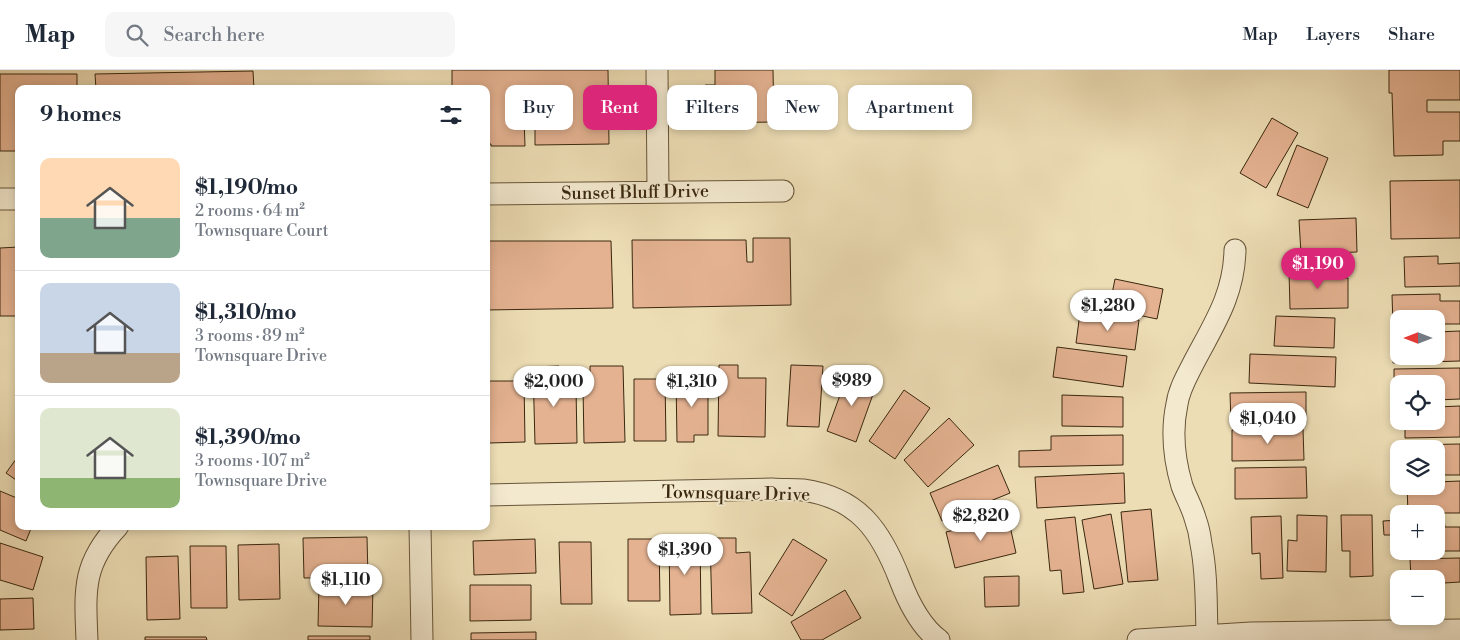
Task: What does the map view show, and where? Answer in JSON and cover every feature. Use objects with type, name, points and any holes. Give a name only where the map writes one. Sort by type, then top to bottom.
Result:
[{"type":"street","points":[[657,70],[658,192]]},
{"type":"street","name":"Sunset Bluff Drive","points":[[490,194],[783,190]]},
{"type":"street","points":[[0,199],[15,199]]},
{"type":"street","points":[[1206,634],[1201,545],[1196,518],[1183,487],[1175,459],[1173,431],[1177,403],[1184,381],[1223,306],[1230,288],[1234,270],[1235,250]]},
{"type":"street","name":"Townsquare Drive","points":[[490,494],[772,489],[803,490],[832,497],[856,510],[874,528],[889,553],[906,597],[920,619],[939,640]]},
{"type":"street","points":[[87,640],[86,590],[92,562],[104,541],[114,530]]},
{"type":"street","points":[[420,530],[422,640]]},
{"type":"street","points":[[1138,640],[1206,634],[1460,630]]},
{"type":"building","points":[[452,70],[608,70],[608,85],[583,85],[583,130],[609,130],[609,144],[535,145],[535,130],[573,130],[573,85],[505,85],[505,130],[524,130],[525,146],[491,146],[490,85],[452,85]]},
{"type":"building","points":[[715,70],[773,70],[773,85],[767,85],[767,122],[757,122],[757,85],[715,85]]},
{"type":"building","points":[[1389,70],[1460,70],[1460,100],[1427,100],[1427,112],[1460,112],[1460,141],[1443,141],[1443,155],[1394,156],[1392,93],[1389,93]]},
{"type":"building","points":[[253,71],[254,85],[96,85],[95,74]]},
{"type":"building","points":[[0,74],[77,74],[77,85],[15,85],[15,151],[0,151]]},
{"type":"building","points":[[1272,118],[1298,133],[1266,188],[1240,173]]},
{"type":"building","points":[[1297,145],[1328,158],[1308,208],[1277,195]]},
{"type":"building","points":[[1460,180],[1460,238],[1391,239],[1390,181]]},
{"type":"building","points":[[1356,218],[1357,252],[1301,254],[1299,220]]},
{"type":"building","points":[[753,238],[790,238],[791,305],[633,308],[632,240],[746,240],[747,262],[753,262]]},
{"type":"building","points":[[490,241],[611,241],[613,308],[490,310]]},
{"type":"building","points":[[15,247],[15,316],[0,316],[0,248]]},
{"type":"building","points":[[1438,256],[1438,264],[1460,263],[1460,286],[1405,287],[1404,257]]},
{"type":"building","points":[[1333,270],[1333,278],[1348,278],[1348,308],[1290,309],[1289,271]]},
{"type":"building","points":[[1115,279],[1163,289],[1157,319],[1109,309]]},
{"type":"building","points":[[1440,294],[1440,301],[1460,301],[1460,324],[1445,324],[1445,310],[1392,310],[1392,295]]},
{"type":"building","points":[[1080,313],[1139,320],[1135,350],[1076,343]]},
{"type":"building","points":[[1276,316],[1335,318],[1334,348],[1274,346]]},
{"type":"building","points":[[1460,331],[1460,361],[1445,361],[1445,332]]},
{"type":"building","points":[[1057,347],[1127,356],[1123,387],[1053,377]]},
{"type":"building","points":[[1250,354],[1336,357],[1335,387],[1249,383]]},
{"type":"building","points":[[719,365],[738,365],[738,378],[766,378],[765,437],[718,436]]},
{"type":"building","points":[[791,365],[823,366],[819,427],[787,426]]},
{"type":"building","points":[[559,366],[559,389],[576,388],[577,443],[535,444],[533,367]]},
{"type":"building","points":[[590,366],[623,366],[625,442],[584,443],[583,388],[590,388]]},
{"type":"building","points":[[1460,368],[1460,399],[1445,400],[1445,375],[1394,375],[1394,369]]},
{"type":"building","points":[[848,373],[877,383],[856,442],[827,431]]},
{"type":"building","points":[[708,376],[708,435],[694,435],[694,442],[677,442],[676,377]]},
{"type":"building","points":[[634,379],[665,379],[666,441],[634,441]]},
{"type":"building","points":[[490,381],[524,381],[525,442],[490,443]]},
{"type":"building","points":[[904,390],[930,408],[895,459],[869,441]]},
{"type":"building","points":[[1306,392],[1306,423],[1231,424],[1230,393]]},
{"type":"building","points":[[1062,395],[1123,397],[1123,427],[1062,426]]},
{"type":"building","points":[[1460,406],[1460,437],[1405,438],[1405,430],[1445,430],[1445,407]]},
{"type":"building","points":[[949,418],[974,445],[928,487],[904,460]]},
{"type":"building","points":[[1303,429],[1304,460],[1232,461],[1232,430]]},
{"type":"building","points":[[1123,435],[1123,465],[1019,467],[1019,451],[1051,450],[1051,436]]},
{"type":"building","points":[[1445,444],[1460,444],[1460,475],[1445,475]]},
{"type":"building","points":[[15,461],[15,479],[6,473]]},
{"type":"building","points":[[998,465],[1010,493],[942,521],[930,493]]},
{"type":"building","points":[[1306,467],[1307,498],[1235,499],[1235,468]]},
{"type":"building","points":[[1124,473],[1125,503],[1037,508],[1035,477]]},
{"type":"building","points":[[1460,481],[1460,513],[1445,513],[1445,505],[1408,505],[1407,495],[1445,495],[1445,482]]},
{"type":"building","points":[[0,491],[15,497],[15,530],[30,530],[26,541],[0,530]]},
{"type":"building","points":[[1151,509],[1158,580],[1128,582],[1121,512]]},
{"type":"building","points":[[1111,514],[1123,584],[1094,589],[1082,520]]},
{"type":"building","points":[[1297,515],[1327,516],[1326,572],[1287,571],[1288,540],[1297,541]]},
{"type":"building","points":[[1341,515],[1372,515],[1373,576],[1350,577],[1350,551],[1342,551]]},
{"type":"building","points":[[1281,516],[1283,578],[1261,579],[1260,553],[1252,554],[1251,517]]},
{"type":"building","points":[[1008,517],[1016,553],[955,568],[946,532]]},
{"type":"building","points":[[1075,517],[1084,592],[1063,594],[1061,570],[1050,571],[1045,520]]},
{"type":"building","points":[[1383,521],[1390,521],[1390,535],[1384,535]]},
{"type":"building","points":[[1445,527],[1460,527],[1460,551],[1445,551]]},
{"type":"building","points":[[367,537],[368,577],[304,578],[303,538]]},
{"type":"building","points":[[669,538],[700,538],[701,614],[670,615]]},
{"type":"building","points":[[710,538],[736,538],[736,553],[750,552],[752,613],[712,614]]},
{"type":"building","points":[[535,539],[536,573],[474,575],[473,541]]},
{"type":"building","points":[[628,539],[659,539],[660,601],[628,601]]},
{"type":"building","points":[[793,539],[827,560],[792,616],[759,594]]},
{"type":"building","points":[[559,542],[591,542],[592,604],[561,604]]},
{"type":"building","points":[[0,543],[43,557],[33,590],[0,580]]},
{"type":"building","points":[[279,544],[280,599],[239,600],[238,545]]},
{"type":"building","points":[[190,546],[226,546],[227,608],[191,608]]},
{"type":"building","points":[[178,556],[180,619],[147,620],[146,557]]},
{"type":"building","points":[[1445,558],[1460,558],[1460,582],[1445,583],[1445,570],[1411,570],[1410,560],[1445,560]]},
{"type":"building","points":[[1019,576],[1019,606],[985,607],[984,577]]},
{"type":"building","points":[[319,585],[373,586],[372,627],[318,626]]},
{"type":"building","points":[[470,585],[531,585],[531,620],[470,621]]},
{"type":"building","points":[[845,590],[861,618],[822,640],[801,640],[791,622]]},
{"type":"building","points":[[33,598],[34,629],[0,630],[0,599]]},
{"type":"building","points":[[536,632],[536,640],[471,640],[471,633]]},
{"type":"building","points":[[308,636],[370,636],[370,640],[308,640]]},
{"type":"building","points":[[145,637],[206,637],[207,640],[145,640]]}]
